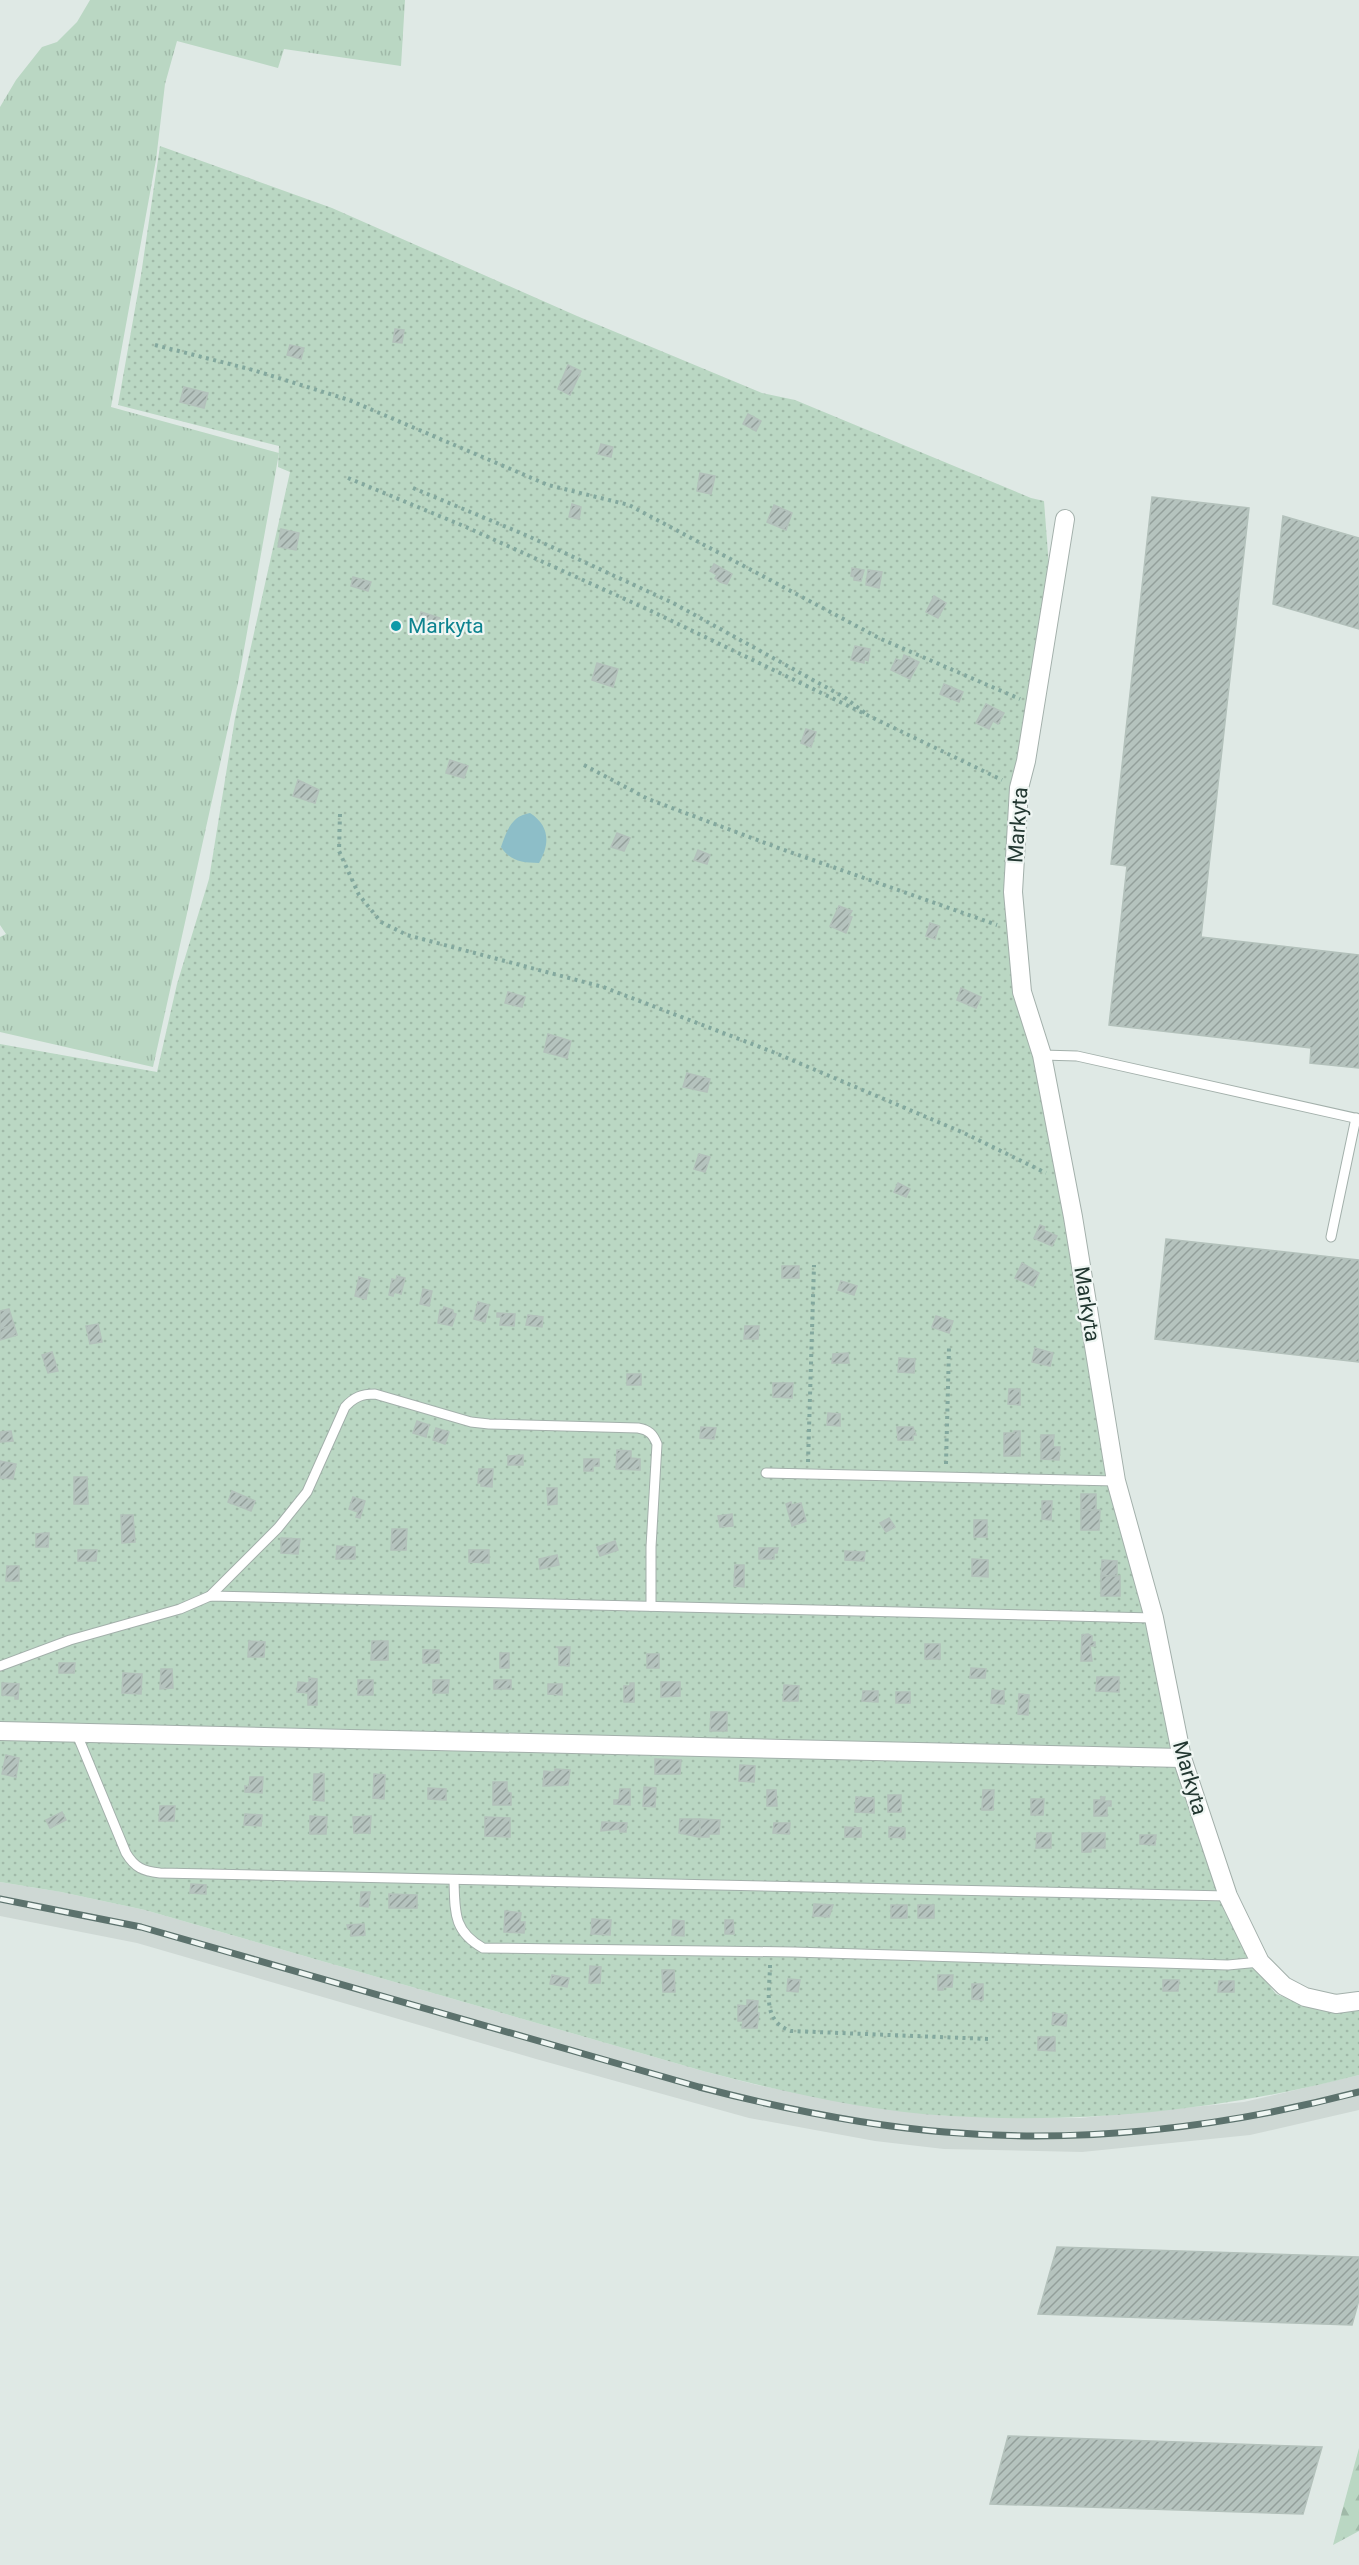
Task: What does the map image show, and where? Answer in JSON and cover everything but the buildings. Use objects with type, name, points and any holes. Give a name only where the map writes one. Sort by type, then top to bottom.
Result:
[{"type":"street","name":"Markyta","points":[[1065,519],[1035,706],[1019,788],[1013,892],[1015,931],[1022,992],[1042,1055],[1067,1183],[1116,1480],[1154,1618],[1182,1758],[1228,1896],[1260,1962],[1284,1986],[1305,1997],[1336,2004],[1359,2001]]},
{"type":"street","points":[[0,1731],[1182,1758]]},
{"type":"lane","points":[[1042,1055],[1077,1056],[1358,1119],[1331,1237]]},
{"type":"lane","points":[[0,1666],[70,1640],[180,1609],[210,1596],[278,1528],[307,1492],[345,1407],[352,1399],[363,1394],[375,1394],[471,1422],[647,1430],[654,1436],[657,1444],[651,1547],[651,1606]]},
{"type":"lane","points":[[766,1473],[1116,1480]]},
{"type":"lane","points":[[210,1596],[1154,1618]]},
{"type":"lane","points":[[76,1732],[126,1853],[133,1864],[143,1871],[454,1880],[670,1882],[1228,1896]]},
{"type":"lane","points":[[454,1880],[455,1913],[459,1927],[470,1940],[483,1948],[771,1952],[1228,1965],[1260,1962]]},
{"type":"path","points":[[155,345],[253,370],[349,400],[548,485],[629,505],[881,639],[1035,706]]},
{"type":"path","points":[[348,478],[465,527],[649,610],[1019,788]]},
{"type":"path","points":[[413,488],[528,536],[673,603],[844,697],[872,719]]},
{"type":"path","points":[[584,765],[648,799],[787,851],[1015,931]]},
{"type":"path","points":[[340,814],[339,851],[359,895],[381,922],[408,935],[614,991],[773,1052],[964,1133],[1067,1183]]},
{"type":"path","points":[[807,1474],[814,1265]]},
{"type":"path","points":[[946,1477],[949,1348]]},
{"type":"path","points":[[771,1952],[770,2010],[774,2021],[791,2031],[989,2039]]},
{"type":"shaded area","points":[[0,1882],[145,1910],[703,2071],[757,2085],[880,2108],[947,2116],[1080,2118],[1244,2102],[1359,2075],[1359,2110],[1250,2135],[1082,2152],[944,2149],[875,2141],[749,2118],[536,2059],[137,1943],[0,1916]]},
{"type":"green space","points":[[90,0],[405,0],[401,66],[284,49],[278,68],[177,41],[165,84],[156,160],[111,407],[279,453],[238,683],[153,1067],[0,1032],[0,937],[6,934],[0,925],[0,107],[16,80],[42,47],[57,42],[77,22]]},
{"type":"green space","points":[[160,146],[332,208],[577,316],[762,393],[795,400],[1031,498],[1044,501],[1052,607],[1013,892],[1116,1480],[1246,1955],[1276,1994],[1315,2008],[1359,2007],[1359,2075],[1257,2097],[1156,2112],[1105,2116],[1002,2118],[887,2110],[794,2093],[703,2071],[145,1910],[0,1882],[0,1044],[157,1072],[177,984],[209,879],[235,718],[290,472],[278,467],[279,446],[118,405],[141,275]]},
{"type":"green space","points":[[1359,2448],[1359,2531],[1333,2545]]},
{"type":"water","points":[[530,813],[537,818],[545,830],[545,849],[539,863],[517,860],[501,847],[514,821]]},
{"type":"railway","points":[[0,1899],[141,1927],[699,2087],[790,2109],[883,2125],[997,2135],[1101,2134],[1154,2130],[1257,2115],[1359,2092]]},
{"type":"place","name":"Markyta","points":[[396,626]]}]
